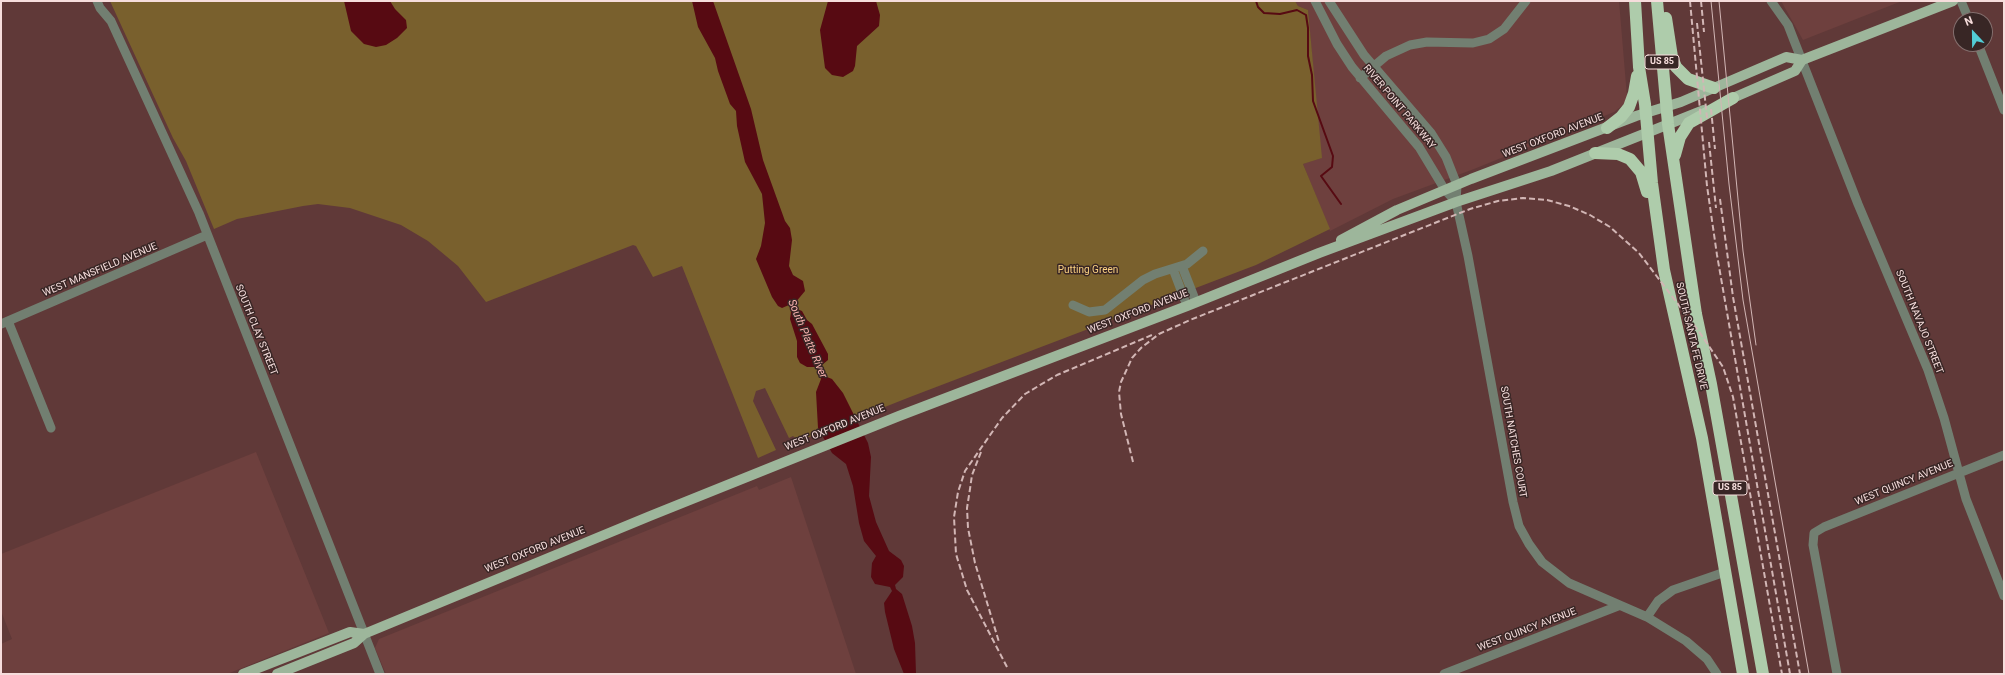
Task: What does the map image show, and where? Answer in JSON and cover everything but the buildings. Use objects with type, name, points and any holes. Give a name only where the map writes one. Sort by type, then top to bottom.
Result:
[{"type":"highway","name":"SOUTH SANTA FE DRIVE","points":[[1635,1],[1639,67],[1646,113],[1661,250],[1670,301],[1702,438],[1743,674]]},
{"type":"highway","name":"SOUTH SANTA FE DRIVE","points":[[1657,1],[1668,124],[1696,314],[1711,384],[1763,674]]},
{"type":"highway","points":[[1663,1],[1672,57],[1676,67],[1688,79],[1714,88]]},
{"type":"highway","points":[[1607,128],[1621,117],[1629,107],[1634,93],[1639,67]]},
{"type":"highway","points":[[1674,160],[1680,137],[1686,127],[1693,120],[1733,98]]},
{"type":"highway","points":[[1595,153],[1622,155],[1630,159],[1637,166],[1647,189],[1661,250]]},
{"type":"main road","name":"WEST OXFORD AVENUE","points":[[1319,253],[1397,210],[1457,185],[1646,113],[1666,107],[1786,57],[1802,60],[1953,1]]},
{"type":"main road","name":"WEST OXFORD AVENUE","points":[[277,674],[354,643],[364,634],[804,453],[1192,304],[1319,253],[1456,202],[1524,180],[1733,98],[1795,71],[1802,60]]},
{"type":"main road","name":"WEST OXFORD AVENUE","points":[[243,674],[350,632],[364,634]]},
{"type":"street","name":"SOUTH CLAY STREET","points":[[97,1],[100,8],[111,21],[196,207],[380,674]]},
{"type":"street","name":"RIVER POINT PARKWAY","points":[[1315,1],[1337,44],[1360,78],[1419,146],[1445,190],[1456,202]]},
{"type":"street","name":"RIVER POINT PARKWAY","points":[[1329,1],[1348,33],[1373,66],[1431,133],[1446,157],[1457,185],[1456,202]]},
{"type":"street","points":[[1360,78],[1391,53],[1410,45],[1427,42],[1468,43],[1489,39],[1504,29],[1526,1]]},
{"type":"street","name":"SOUTH NAVAJO STREET","points":[[1771,1],[1788,25],[1860,207],[1932,381],[1944,418],[1966,499],[2004,596]]},
{"type":"street","points":[[1961,1],[1966,12]]},
{"type":"street","points":[[1981,52],[2004,110]]},
{"type":"street","name":"SOUTH NATCHES COURT","points":[[1456,202],[1468,256],[1513,502],[1519,526],[1532,549],[1553,573],[1569,583],[1618,606],[1647,617]]},
{"type":"street","name":"WEST MANSFIELD AVENUE","points":[[5,322],[207,235]]},
{"type":"street","points":[[1073,305],[1089,312],[1102,311],[1149,276],[1182,266],[1203,251]]},
{"type":"street","points":[[1182,266],[1192,304]]},
{"type":"street","points":[[1173,269],[1192,304]]},
{"type":"street","points":[[5,322],[50,428]]},
{"type":"street","name":"WEST QUINCY AVENUE","points":[[1837,674],[1813,545],[1814,533],[1824,527],[2004,455]]},
{"type":"street","points":[[1717,674],[1697,649],[1647,617],[1658,601],[1673,590],[1725,572]]},
{"type":"street","name":"WEST QUINCY AVENUE","points":[[1444,674],[1618,606]]},
{"type":"street","points":[[269,664],[273,674]]},
{"type":"shaded area","points":[[1295,1],[1619,1],[1627,97],[1624,104],[1614,112],[1474,169],[1393,199],[1330,231],[1303,164],[1321,158],[1308,10],[1298,6]]},
{"type":"shaded area","points":[[1781,1],[1902,1],[1803,40]]},
{"type":"shaded area","points":[[256,452],[329,633],[227,674],[1,674],[1,644],[12,639],[1,611],[1,554]]},
{"type":"shaded area","points":[[791,477],[856,674],[386,674],[375,648],[379,639],[757,486],[759,490]]},
{"type":"green space","name":"Putting Green","points":[[110,1],[1295,1],[1298,6],[1308,10],[1322,158],[1303,164],[1330,229],[1256,265],[799,441],[793,436],[789,438],[765,388],[756,391],[753,401],[776,450],[758,458],[682,266],[653,277],[636,246],[633,245],[486,302],[458,266],[428,241],[401,225],[350,208],[318,204],[303,206],[237,219],[214,229],[186,161],[173,138]]},
{"type":"water","points":[[344,1],[390,1],[395,9],[406,20],[407,28],[397,38],[386,45],[376,47],[364,44],[351,31]]},
{"type":"water","name":"South Platte River","points":[[692,1],[713,1],[751,109],[763,160],[785,221],[790,228],[792,240],[789,266],[793,275],[803,281],[805,291],[795,303],[797,309],[802,311],[807,320],[812,324],[828,354],[828,360],[822,365],[827,377],[832,379],[843,393],[868,443],[871,457],[869,496],[876,522],[889,551],[901,560],[904,566],[903,577],[895,585],[896,589],[902,594],[912,626],[915,643],[916,674],[904,674],[894,649],[884,603],[892,591],[890,587],[875,584],[871,577],[872,563],[876,556],[864,541],[859,523],[853,486],[846,464],[832,453],[818,428],[816,392],[821,379],[816,367],[807,367],[800,363],[797,357],[797,341],[790,319],[791,312],[789,305],[782,308],[778,306],[772,297],[756,259],[761,246],[765,223],[762,194],[745,162],[737,126],[736,111],[730,104],[715,58],[698,27]]},
{"type":"water","points":[[828,1],[876,1],[880,15],[879,26],[857,46],[853,71],[843,77],[832,75],[825,68],[820,30]]},
{"type":"waterway","points":[[1256,1],[1258,7],[1264,13],[1280,14],[1297,10],[1306,15],[1308,28],[1308,56],[1312,75],[1313,101],[1333,156],[1332,167],[1321,176],[1341,204]]},
{"type":"tram line","points":[[1711,1],[1729,184],[1743,300],[1809,674]]},
{"type":"tram line","points":[[1719,1],[1743,251],[1756,345]]},
{"type":"railway","points":[[1690,1],[1707,186],[1717,255],[1790,674]]},
{"type":"railway","points":[[1701,1],[1704,32]]},
{"type":"railway","points":[[1697,23],[1707,118]]},
{"type":"railway","points":[[1711,109],[1715,149]]},
{"type":"railway","points":[[1709,142],[1716,208]]},
{"type":"railway","points":[[1133,462],[1121,414],[1119,392],[1121,382],[1132,358],[1141,348],[1159,334],[1190,320],[1470,209],[1498,201],[1523,198],[1547,200],[1569,206],[1590,215],[1610,227],[1639,253],[1700,333],[1723,367],[1733,397],[1782,674]]},
{"type":"railway","points":[[1720,199],[1733,297],[1800,674]]},
{"type":"railway","points":[[1007,667],[967,590],[956,554],[954,517],[958,492],[965,471],[1002,418],[1025,394],[1057,375],[1152,335]]},
{"type":"railway","points":[[981,452],[972,475],[967,508],[968,528],[975,563],[999,642]]}]
